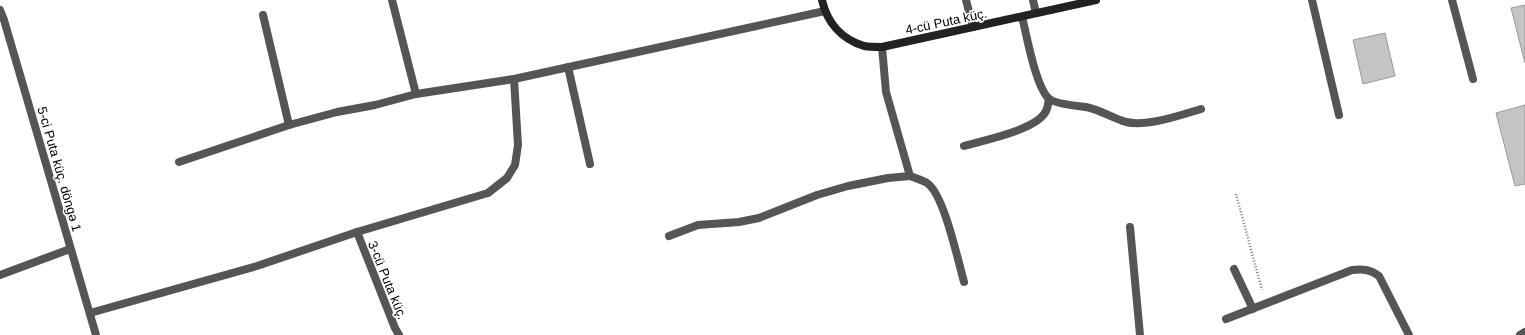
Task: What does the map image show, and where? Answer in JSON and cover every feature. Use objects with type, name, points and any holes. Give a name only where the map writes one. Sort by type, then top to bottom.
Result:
[{"type":"street","points":[[392,0],[416,94]]},
{"type":"street","name":"4-cü Puta küç.","points":[[822,0],[824,11],[833,27],[847,39],[864,46],[882,47],[1096,0]]},
{"type":"street","points":[[966,0],[973,28]]},
{"type":"street","points":[[1033,0],[1036,14]]},
{"type":"street","points":[[1312,0],[1339,115]]},
{"type":"street","points":[[1452,0],[1473,79]]},
{"type":"street","name":"5-ci Puta küç. döngə 1","points":[[0,10],[96,335]]},
{"type":"street","points":[[179,162],[289,125],[336,112],[375,105],[416,94],[514,79],[824,11]]},
{"type":"street","points":[[263,15],[289,125]]},
{"type":"street","points":[[1022,17],[1039,84],[1049,99],[1059,103],[1099,110],[1126,122],[1137,123],[1161,121],[1201,109]]},
{"type":"street","points":[[882,47],[886,92],[910,176]]},
{"type":"street","points":[[568,67],[590,164]]},
{"type":"street","points":[[90,313],[257,266],[357,232],[488,193],[507,178],[515,165],[518,145],[514,79]]},
{"type":"street","points":[[964,146],[1020,130],[1037,120],[1046,112],[1049,99]]},
{"type":"street","points":[[668,236],[698,225],[738,222],[759,218],[818,195],[848,186],[888,178],[910,176],[928,183],[937,195],[943,207],[964,282]]},
{"type":"street","points":[[1130,227],[1140,335]]},
{"type":"street","name":"3-cü Puta küç.","points":[[357,232],[399,335]]},
{"type":"street","points":[[0,275],[70,249]]},
{"type":"street","points":[[1234,269],[1253,309]]},
{"type":"street","points":[[1226,320],[1352,270],[1363,269],[1371,270],[1379,276],[1409,335]]},
{"type":"street","points":[[1520,335],[1525,332]]},
{"type":"path","points":[[1236,194],[1266,304]]},
{"type":"building","points":[[1525,5],[1525,63],[1511,8]]},
{"type":"building","points":[[1385,33],[1395,76],[1363,84],[1353,40]]},
{"type":"building","points":[[1525,105],[1525,184],[1515,186],[1496,113]]}]
